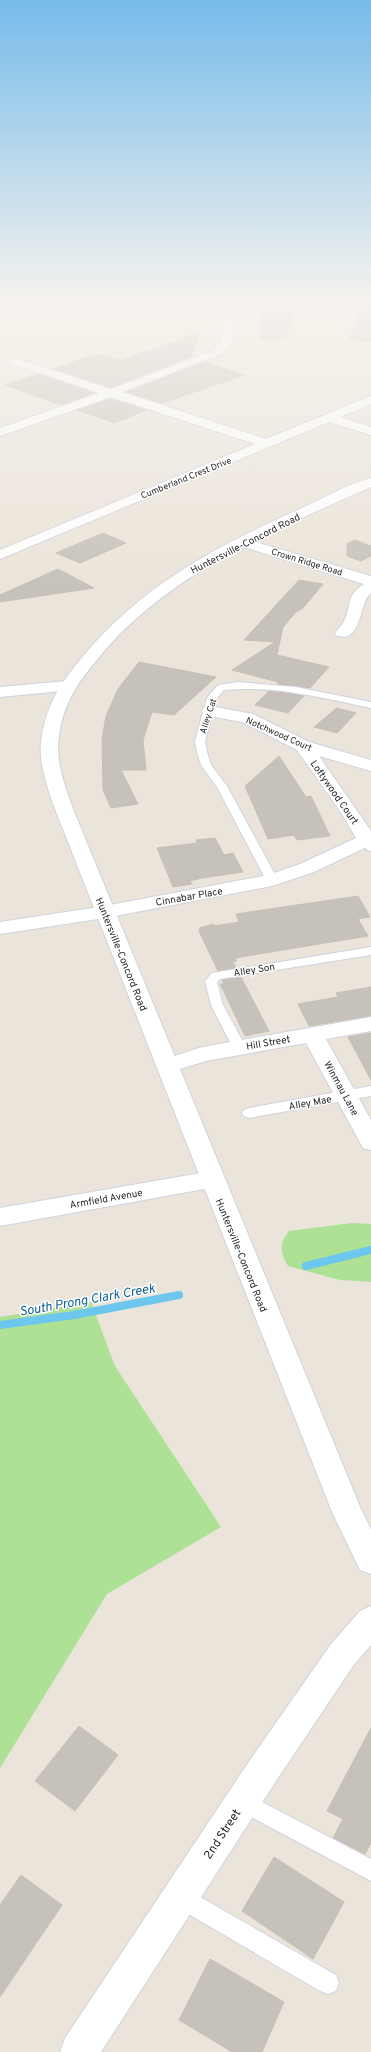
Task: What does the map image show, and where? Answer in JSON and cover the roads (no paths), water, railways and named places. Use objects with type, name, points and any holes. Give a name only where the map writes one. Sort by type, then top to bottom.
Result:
[{"type":"street","points":[[0,432],[97,398]]},
{"type":"street","points":[[125,398],[268,444]]},
{"type":"street","name":"Cumberland Crest Drive","points":[[0,555],[371,400]]},
{"type":"street","points":[[329,418],[371,431]]},
{"type":"street","name":"Huntersville-Concord Road","points":[[371,482],[242,542],[193,568],[137,608],[104,639],[67,686],[53,723],[50,736],[50,768],[64,809],[212,1180],[347,1512],[371,1560]]},
{"type":"street","name":"Crown Ridge Road","points":[[242,542],[371,581]]},
{"type":"street","points":[[343,633],[353,620],[355,602],[360,594],[371,586]]},
{"type":"street","points":[[0,692],[67,686]]},
{"type":"street","name":"Notchwood Court","points":[[210,711],[247,718],[302,746],[371,766]]},
{"type":"street","name":"Loftywood Court","points":[[302,746],[351,813],[370,842]]},
{"type":"street","name":"Cinnabar Place","points":[[0,928],[105,912],[272,880],[370,842]]},
{"type":"street","name":"Hill Street","points":[[167,1066],[202,1054],[371,1024]]},
{"type":"street","name":"Winmau Lane","points":[[312,1034],[371,1142]]},
{"type":"street","name":"Armfield Avenue","points":[[0,1217],[212,1180]]},
{"type":"street","name":"2nd Street","points":[[79,2052],[342,1654],[371,1620]]},
{"type":"lane","name":"Alley Cat","points":[[272,880],[222,786],[206,765],[200,741],[210,711],[212,698],[222,687],[244,684],[284,689],[371,705]]},
{"type":"lane","name":"Alley Son","points":[[239,1047],[217,1005],[211,982],[216,976],[371,951]]},
{"type":"lane","name":"Alley Mae","points":[[249,1113],[371,1091]]},
{"type":"lane","points":[[243,1802],[371,1870]]},
{"type":"lane","points":[[181,1897],[328,1983]]},
{"type":"waterway","name":"South Prong Clark Creek","points":[[306,1266],[371,1250]]},
{"type":"waterway","name":"South Prong Clark Creek","points":[[0,1325],[74,1315],[179,1295]]}]
